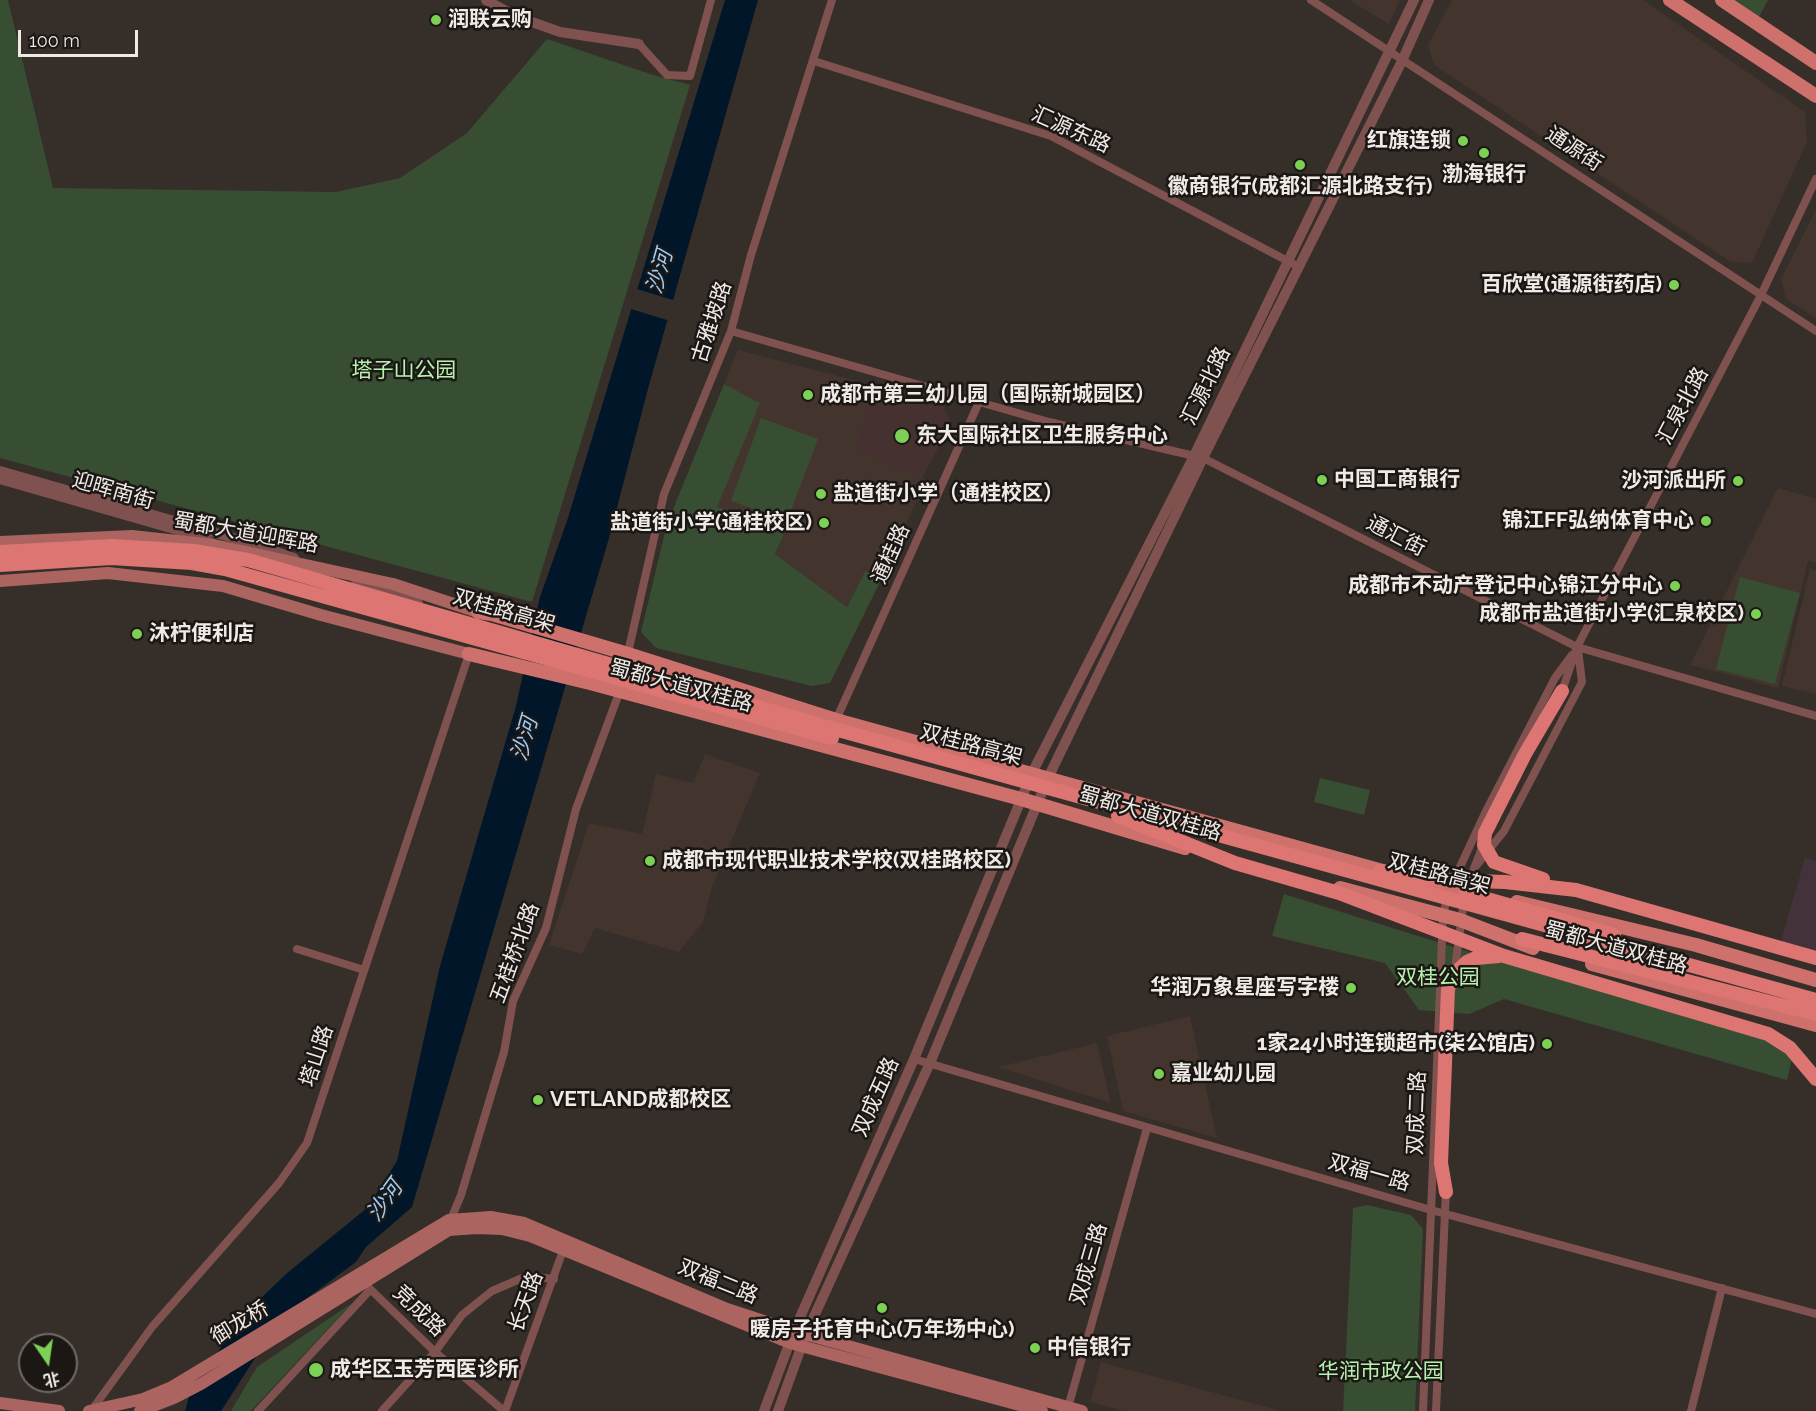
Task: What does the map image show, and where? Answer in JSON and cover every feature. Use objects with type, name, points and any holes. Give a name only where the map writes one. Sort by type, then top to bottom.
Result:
[{"type":"highway","points":[[0,550],[111,552]]},
{"type":"highway","name":"双桂路高架","points":[[111,552],[221,555],[481,617],[820,725],[1120,812]]},
{"type":"highway","name":"双桂路高架","points":[[111,552],[192,563],[269,579],[1120,812],[1815,1006]]},
{"type":"highway","points":[[0,565],[111,552]]},
{"type":"highway","points":[[1562,691],[1526,754],[1485,834],[1486,850],[1494,862],[1576,890],[1816,958]]},
{"type":"highway","points":[[1120,812],[1406,876],[1537,884],[1576,890]]},
{"type":"highway","points":[[1120,812],[1235,863],[1339,893],[1504,956],[1768,1034],[1796,1053],[1816,1079]]},
{"type":"highway","points":[[1466,893],[1781,984],[1815,1006]]},
{"type":"highway","points":[[1522,939],[1754,1000],[1815,1006]]},
{"type":"highway","points":[[1446,1192],[1441,1163],[1450,981],[1467,962],[1476,958],[1504,956]]},
{"type":"main road","points":[[1670,0],[1816,96]]},
{"type":"main road","points":[[1722,0],[1816,63]]},
{"type":"main road","name":"蜀都大道迎晖路","points":[[0,542],[132,536],[214,544],[393,584],[481,617]]},
{"type":"main road","points":[[0,581],[108,573],[223,586],[321,615],[469,654]]},
{"type":"main road","name":"蜀都大道双桂路","points":[[481,617],[601,646],[836,720],[1449,889],[1541,907],[1716,951],[1816,980]]},
{"type":"main road","name":"蜀都大道双桂路","points":[[469,654],[484,651],[620,692],[1039,803],[1158,841],[1443,915],[1532,948],[1816,1024]]},
{"type":"main road","points":[[1460,920],[1522,939]]},
{"type":"main road","name":"双福二路","points":[[449,1225],[506,1219],[524,1223],[566,1245],[798,1339],[1042,1411]]},
{"type":"main road","points":[[363,1283],[449,1225]]},
{"type":"main road","name":"御龙桥","points":[[142,1407],[201,1384],[363,1283]]},
{"type":"main road","name":"御龙桥","points":[[142,1407],[172,1387],[363,1283]]},
{"type":"main road","name":"双福二路","points":[[798,1339],[1067,1409],[1083,1411]]},
{"type":"main road","points":[[0,1403],[59,1411]]},
{"type":"main road","points":[[91,1411],[142,1407]]},
{"type":"street","points":[[486,0],[515,16],[560,32],[639,44],[667,75],[690,76],[711,0]]},
{"type":"street","name":"古雅坡路","points":[[628,654],[664,494],[731,331],[751,255],[832,0]]},
{"type":"street","name":"通源街","points":[[1311,0],[1816,331]]},
{"type":"street","name":"汇源北路","points":[[1039,803],[1048,778],[1288,262],[1414,0]]},
{"type":"street","name":"汇源北路","points":[[1021,799],[1032,773],[1299,267],[1402,61],[1429,0]]},
{"type":"street","name":"汇源东路","points":[[814,61],[1051,136],[1299,267]]},
{"type":"street","name":"汇泉北路","points":[[1449,889],[1486,809],[1555,678],[1577,647],[1761,296],[1816,179]]},
{"type":"street","name":"通汇街","points":[[731,331],[979,402],[1198,457],[1577,647],[1816,716]]},
{"type":"street","name":"通桂路","points":[[836,720],[979,402]]},
{"type":"street","points":[[0,471],[254,544],[484,617],[487,632],[482,642],[469,654]]},
{"type":"street","name":"迎晖南街","points":[[0,479],[195,535],[214,544]]},
{"type":"street","points":[[484,651],[502,642],[593,667],[615,666],[628,654]]},
{"type":"street","points":[[1470,873],[1504,831],[1582,682],[1577,647]]},
{"type":"street","name":"汇泉北路","points":[[1466,893],[1478,852],[1556,708],[1577,647]]},
{"type":"street","name":"塔山路","points":[[91,1411],[152,1327],[279,1184],[307,1143],[469,654]]},
{"type":"street","name":"五桂桥北路","points":[[449,1225],[461,1195],[504,1052],[513,1001],[546,928],[576,809],[620,692],[628,654]]},
{"type":"street","name":"双成五路","points":[[778,1411],[798,1339],[1021,799]]},
{"type":"street","name":"双成五路","points":[[764,1411],[930,1064],[1039,803]]},
{"type":"street","name":"双成二路","points":[[1423,1411],[1443,915],[1449,889]]},
{"type":"street","name":"双成二路","points":[[1436,1411],[1455,960],[1466,893]]},
{"type":"street","points":[[297,949],[364,970]]},
{"type":"street","name":"双福一路","points":[[914,1059],[1431,1210],[1816,1314]]},
{"type":"street","name":"双成三路","points":[[1067,1409],[1147,1128]]},
{"type":"street","name":"长天路","points":[[505,1411],[566,1245]]},
{"type":"street","points":[[382,1411],[435,1352],[462,1315],[492,1291],[526,1276],[554,1279]]},
{"type":"street","points":[[258,1411],[363,1283]]},
{"type":"street","name":"竞成路","points":[[363,1283],[435,1352],[505,1411]]},
{"type":"street","points":[[1691,1411],[1722,1288]]},
{"type":"shaded area","points":[[1349,0],[1400,0],[1389,24]]},
{"type":"shaded area","points":[[1452,0],[1643,0],[1805,112],[1807,142],[1752,263],[1731,262],[1434,65],[1428,45]]},
{"type":"shaded area","points":[[1816,210],[1816,318],[1786,299],[1781,279]]},
{"type":"shaded area","name":"盐道街小学（通桂校区）","points":[[738,350],[876,386],[857,448],[926,480],[882,578],[865,571],[847,607],[775,554],[785,532],[716,507],[759,403],[724,384]]},
{"type":"shaded area","name":"东大国际社区卫生服务中心","points":[[876,386],[942,403],[951,423],[922,479],[856,448]]},
{"type":"shaded area","name":"成都市盐道街小学(汇泉校区)","points":[[1778,488],[1816,499],[1816,563],[1808,561],[1778,688],[1690,665]]},
{"type":"shaded area","name":"成都市盐道街小学(汇泉校区)","points":[[1810,569],[1816,571],[1816,694],[1782,686]]},
{"type":"shaded area","name":"成都市现代职业技术学校(双桂路校区)","points":[[705,754],[760,773],[712,887],[703,922],[679,952],[595,928],[582,954],[549,945],[589,823],[642,834],[656,774],[693,783]]},
{"type":"shaded area","points":[[1805,858],[1816,861],[1816,961],[1778,951]]},
{"type":"shaded area","name":"嘉业幼儿园","points":[[1190,1016],[1217,1138],[1123,1111],[1107,1036]]},
{"type":"shaded area","points":[[1097,1043],[1111,1103],[998,1067]]},
{"type":"shaded area","points":[[1101,1362],[1281,1411],[1124,1411],[1090,1402]]},
{"type":"green space","name":"塔子山公园","points":[[0,0],[8,0],[53,188],[336,192],[400,178],[467,133],[547,39],[690,85],[532,602],[0,458]]},
{"type":"green space","points":[[1735,0],[1768,0],[1759,17]]},
{"type":"green space","points":[[724,384],[760,403],[717,507],[785,532],[775,554],[847,607],[865,571],[882,578],[830,683],[812,686],[656,648],[641,632],[667,524]]},
{"type":"green space","points":[[761,418],[818,439],[787,521],[731,501]]},
{"type":"green space","points":[[1740,577],[1800,593],[1775,684],[1716,669]]},
{"type":"green space","points":[[1320,778],[1370,790],[1364,815],[1314,802]]},
{"type":"green space","name":"双桂公园","points":[[1284,894],[1498,961],[1772,1042],[1792,1058],[1787,1080],[1504,999],[1469,1014],[1419,1010],[1385,963],[1272,936]]},
{"type":"green space","name":"华润市政公园","points":[[1367,1205],[1411,1215],[1423,1229],[1415,1411],[1343,1411],[1353,1208]]},
{"type":"green space","points":[[352,1303],[251,1411],[231,1411],[257,1367]]},
{"type":"water","name":"沙河","points":[[725,0],[758,0],[649,385],[609,538],[412,1207],[366,1247],[356,1262],[299,1304],[259,1352],[221,1411],[185,1411],[191,1390],[230,1335],[257,1302],[286,1274],[367,1208],[397,1161],[440,966],[516,706],[540,597],[567,521]]},
{"type":"pier","points":[[634,288],[676,301],[670,321],[628,308]]},
{"type":"place","name":"润联云购","points":[[436,20]]},
{"type":"place","name":"红旗连锁","points":[[1463,141]]},
{"type":"place","name":"渤海银行","points":[[1484,153]]},
{"type":"place","name":"徽商银行(成都汇源北路支行)","points":[[1300,165]]},
{"type":"place","name":"百欣堂(通源街药店)","points":[[1674,285]]},
{"type":"place","name":"成都市第三幼儿园（国际新城园区）","points":[[808,395]]},
{"type":"place","name":"东大国际社区卫生服务中心","points":[[902,436]]},
{"type":"place","name":"中国工商银行","points":[[1322,480]]},
{"type":"place","name":"沙河派出所","points":[[1738,481]]},
{"type":"place","name":"盐道街小学（通桂校区）","points":[[821,494]]},
{"type":"place","name":"锦江FF弘纳体育中心","points":[[1706,521]]},
{"type":"place","name":"盐道街小学(通桂校区)","points":[[824,523]]},
{"type":"place","name":"成都市不动产登记中心锦江分中心","points":[[1675,586]]},
{"type":"place","name":"成都市盐道街小学(汇泉校区)","points":[[1756,614]]},
{"type":"place","name":"沐柠便利店","points":[[137,634]]},
{"type":"place","name":"成都市现代职业技术学校(双桂路校区)","points":[[650,861]]},
{"type":"place","name":"华润万象星座写字楼","points":[[1351,988]]},
{"type":"place","name":"1家24小时连锁超市(柒公馆店)","points":[[1547,1044]]},
{"type":"place","name":"嘉业幼儿园","points":[[1159,1074]]},
{"type":"place","name":"VETLAND成都校区","points":[[538,1100]]},
{"type":"place","name":"暖房子托育中心(万年场中心)","points":[[882,1308]]},
{"type":"place","name":"中信银行","points":[[1035,1348]]},
{"type":"place","name":"成华区玉芳西医诊所","points":[[316,1370]]}]
